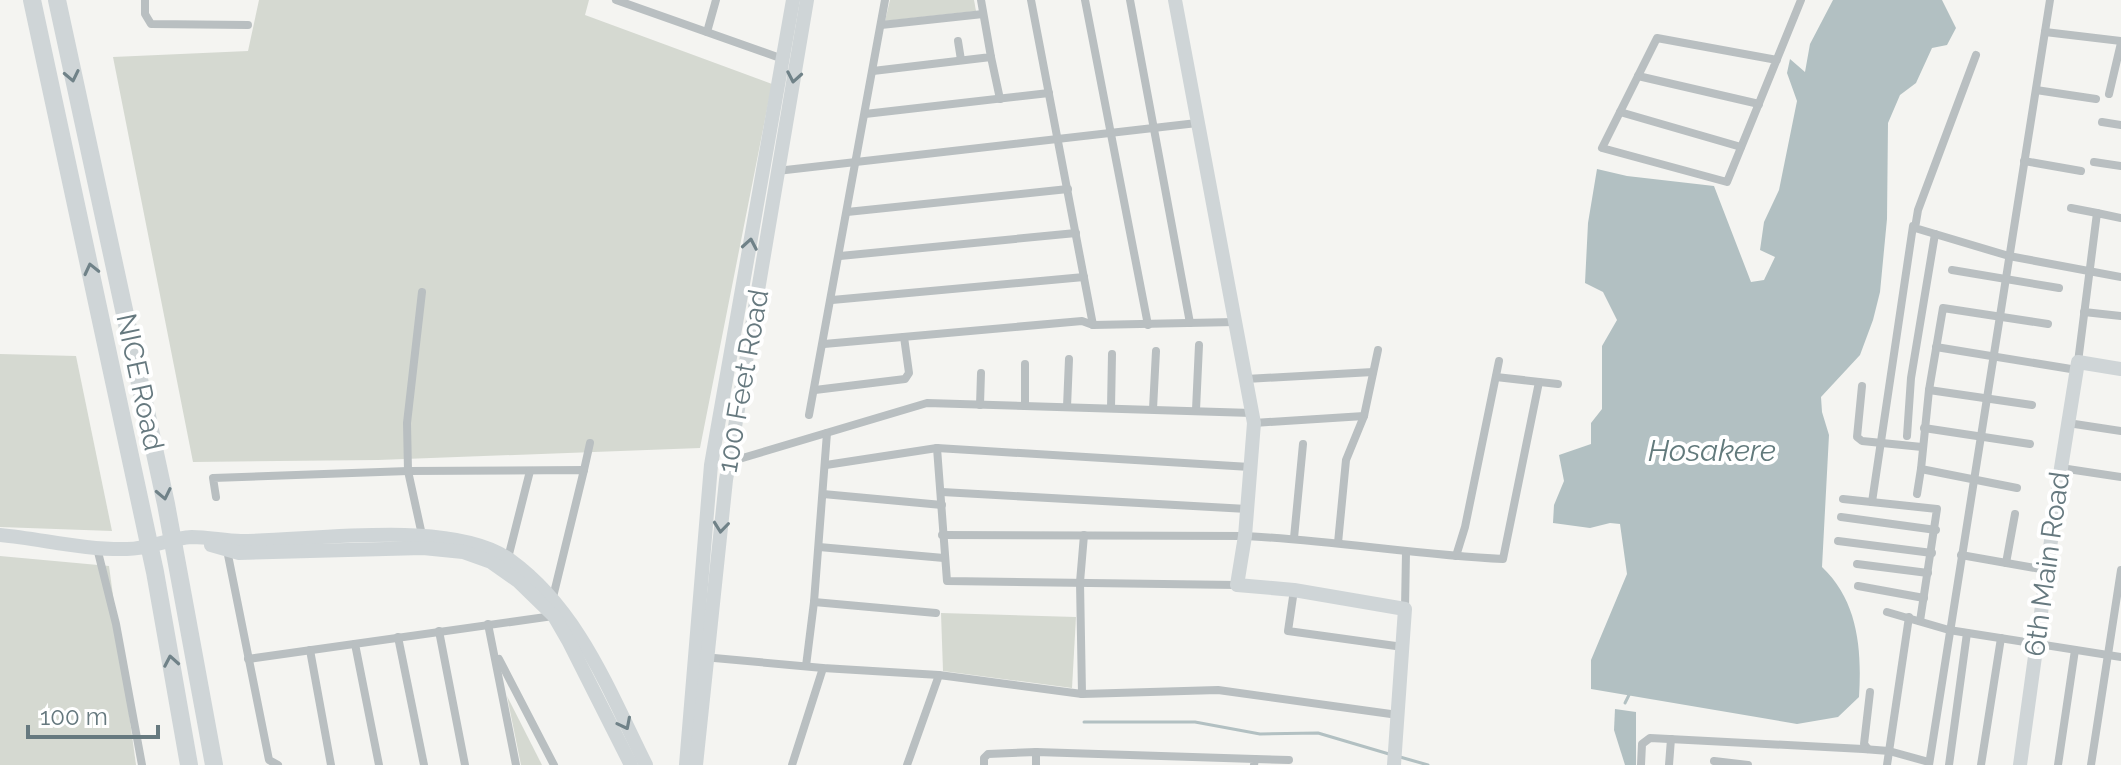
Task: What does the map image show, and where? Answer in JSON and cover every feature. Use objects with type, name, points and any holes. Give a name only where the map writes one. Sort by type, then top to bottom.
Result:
[{"type":"highway","name":"NICE Road","points":[[32,0],[155,572],[189,765]]},
{"type":"highway","name":"NICE Road","points":[[57,0],[166,504],[214,765]]},
{"type":"main road","name":"100 Feet Road","points":[[686,765],[793,0]]},
{"type":"main road","name":"100 Feet Road","points":[[696,765],[711,465],[807,0]]},
{"type":"main road","points":[[1175,0],[1253,418],[1245,536],[1237,585],[1294,590],[1405,609],[1394,765]]},
{"type":"main road","points":[[2078,366],[2121,369]]},
{"type":"main road","name":"6th Main Road","points":[[2020,765],[2078,366]]},
{"type":"main road","points":[[0,535],[97,548],[130,549],[192,537],[237,541],[422,535],[464,540],[508,558],[580,635],[646,765]]},
{"type":"main road","points":[[192,537],[239,553],[423,548],[463,552],[500,567],[554,608],[631,765]]},
{"type":"street","points":[[145,0],[145,14],[151,24],[248,25]]},
{"type":"street","points":[[616,0],[783,59]]},
{"type":"street","points":[[707,32],[716,0]]},
{"type":"street","points":[[809,415],[885,0]]},
{"type":"street","points":[[981,0],[1000,99]]},
{"type":"street","points":[[1031,0],[1093,325]]},
{"type":"street","points":[[1085,0],[1148,325]]},
{"type":"street","points":[[1130,0],[1190,323]]},
{"type":"street","points":[[1777,60],[1657,38],[1602,148],[1727,182],[1777,60],[1801,0]]},
{"type":"street","points":[[1641,765],[1645,740],[1671,739],[1868,749],[1889,751],[1929,763],[2050,0]]},
{"type":"street","points":[[881,25],[983,14]]},
{"type":"street","points":[[2045,32],[2121,42],[2109,94]]},
{"type":"street","points":[[958,41],[961,60]]},
{"type":"street","points":[[1872,502],[1913,226],[1976,55]]},
{"type":"street","points":[[873,71],[991,57]]},
{"type":"street","points":[[1638,76],[1759,104]]},
{"type":"street","points":[[2036,90],[2096,99]]},
{"type":"street","points":[[865,114],[1049,93]]},
{"type":"street","points":[[1620,112],[1741,147]]},
{"type":"street","points":[[2102,122],[2121,125]]},
{"type":"street","points":[[771,169],[856,163],[1197,123]]},
{"type":"street","points":[[2024,161],[2081,171]]},
{"type":"street","points":[[2094,162],[2121,166]]},
{"type":"street","points":[[847,212],[1068,189]]},
{"type":"street","points":[[2071,208],[2121,218]]},
{"type":"street","points":[[1936,347],[1993,358],[2078,366],[2097,213]]},
{"type":"street","points":[[1913,226],[2009,256],[2121,277]]},
{"type":"street","points":[[840,256],[1076,233]]},
{"type":"street","points":[[1907,436],[1911,378],[1935,234]]},
{"type":"street","points":[[1952,270],[2059,288]]},
{"type":"street","points":[[832,300],[1084,277]]},
{"type":"street","points":[[422,292],[407,423],[408,471],[422,535]]},
{"type":"street","points":[[1917,494],[1929,390],[1943,308],[2048,324]]},
{"type":"street","points":[[2084,312],[2121,316]]},
{"type":"street","points":[[824,344],[1082,321],[1093,325],[1235,322]]},
{"type":"street","points":[[815,390],[905,379],[909,373],[904,337]]},
{"type":"street","points":[[1196,410],[1199,345]]},
{"type":"street","points":[[1338,543],[1346,460],[1364,416],[1378,350]]},
{"type":"street","points":[[1153,409],[1156,351]]},
{"type":"street","points":[[1111,408],[1112,354]]},
{"type":"street","points":[[1067,407],[1069,359]]},
{"type":"street","points":[[1456,556],[1465,527],[1499,361]]},
{"type":"street","points":[[1025,364],[1025,406]]},
{"type":"street","points":[[1246,379],[1373,372]]},
{"type":"street","points":[[980,405],[981,373]]},
{"type":"street","points":[[1496,377],[1558,384]]},
{"type":"street","points":[[942,535],[1294,538],[1406,552],[1503,559],[1539,382]]},
{"type":"street","points":[[1862,386],[1857,437],[1862,441],[1922,447]]},
{"type":"street","points":[[1929,390],[2032,405]]},
{"type":"street","points":[[729,462],[927,403],[1196,410],[1253,418],[1364,416]]},
{"type":"street","points":[[2068,423],[2121,431]]},
{"type":"street","points":[[1924,428],[2030,444]]},
{"type":"street","points":[[806,666],[827,433]]},
{"type":"street","points":[[248,659],[488,624],[554,608],[590,443]]},
{"type":"street","points":[[1294,538],[1303,444]]},
{"type":"street","points":[[826,465],[937,448],[1250,467]]},
{"type":"street","points":[[937,448],[947,581],[1237,585]]},
{"type":"street","points":[[2061,468],[2121,477]]},
{"type":"street","points":[[1921,469],[2017,488]]},
{"type":"street","points":[[216,497],[213,478],[408,471],[584,470]]},
{"type":"street","points":[[508,558],[530,471]]},
{"type":"street","points":[[942,492],[1247,509]]},
{"type":"street","points":[[823,494],[942,505]]},
{"type":"street","points":[[1843,499],[1935,508],[1938,513],[1936,530],[1920,621]]},
{"type":"street","points":[[2006,563],[2015,514]]},
{"type":"street","points":[[1841,517],[1936,530]]},
{"type":"street","points":[[1082,694],[1080,582],[1084,535]]},
{"type":"street","points":[[1838,541],[1932,553]]},
{"type":"street","points":[[819,547],[944,558]]},
{"type":"street","points":[[97,548],[116,624],[142,765]]},
{"type":"street","points":[[227,550],[269,760],[278,765]]},
{"type":"street","points":[[1405,609],[1406,552]]},
{"type":"street","points":[[1961,555],[2046,570]]},
{"type":"street","points":[[1857,564],[1928,573]]},
{"type":"street","points":[[2091,765],[2121,570]]},
{"type":"street","points":[[1858,586],[1924,598]]},
{"type":"street","points":[[1294,590],[1288,631],[1403,647]]},
{"type":"street","points":[[814,602],[936,613]]},
{"type":"street","points":[[1887,612],[1949,630],[2121,657]]},
{"type":"street","points":[[1887,765],[1909,617]]},
{"type":"street","points":[[488,624],[516,765]]},
{"type":"street","points":[[439,631],[465,765]]},
{"type":"street","points":[[1949,765],[1967,633]]},
{"type":"street","points":[[398,637],[424,765]]},
{"type":"street","points":[[1981,765],[2001,638]]},
{"type":"street","points":[[355,644],[379,765]]},
{"type":"street","points":[[493,649],[554,765]]},
{"type":"street","points":[[310,650],[331,765]]},
{"type":"street","points":[[2058,765],[2075,650]]},
{"type":"street","points":[[700,657],[939,675],[1082,694],[1218,690],[1399,715]]},
{"type":"street","points":[[792,765],[823,668]]},
{"type":"street","points":[[907,765],[939,675]]},
{"type":"street","points":[[1868,749],[1864,744],[1870,692]]},
{"type":"street","points":[[1669,765],[1671,739]]},
{"type":"street","points":[[1715,742],[1713,763],[1748,765]]},
{"type":"street","points":[[1036,752],[1036,765]]},
{"type":"street","points":[[984,765],[988,754],[1036,752],[1196,761],[1289,760]]},
{"type":"street","points":[[1088,754],[1088,765]]},
{"type":"street","points":[[1131,755],[1131,765]]},
{"type":"shaded area","points":[[259,0],[589,0],[585,15],[772,84],[700,448],[378,460],[193,462],[113,57],[248,51]]},
{"type":"shaded area","points":[[890,0],[974,0],[976,11],[885,21]]},
{"type":"shaded area","points":[[0,354],[76,356],[112,531],[0,527]]},
{"type":"shaded area","points":[[0,556],[109,566],[136,765],[0,765]]},
{"type":"shaded area","points":[[941,613],[1076,617],[1072,688],[943,671]]},
{"type":"shaded area","points":[[507,696],[542,765],[521,765]]},
{"type":"water","name":"Hosakere","points":[[1833,0],[1942,0],[1956,28],[1947,45],[1932,48],[1916,83],[1900,95],[1888,123],[1887,219],[1880,292],[1860,355],[1821,397],[1829,435],[1822,567],[1843,595],[1855,627],[1860,661],[1859,697],[1838,717],[1797,724],[1591,689],[1591,660],[1627,574],[1620,524],[1590,528],[1553,523],[1554,505],[1564,481],[1559,455],[1591,444],[1591,423],[1602,409],[1602,346],[1617,320],[1603,292],[1585,283],[1588,223],[1597,169],[1627,176],[1714,186],[1751,282],[1764,280],[1775,257],[1760,250],[1764,222],[1779,190],[1797,101],[1787,73],[1790,59],[1805,72],[1810,44]]},
{"type":"water","points":[[1615,709],[1636,712],[1636,765],[1625,765],[1614,730]]},
{"type":"waterway","points":[[1625,703],[1630,693]]},
{"type":"waterway","points":[[1084,722],[1195,722],[1260,734],[1318,733],[1389,754]]},
{"type":"waterway","points":[[1400,757],[1428,765]]}]
